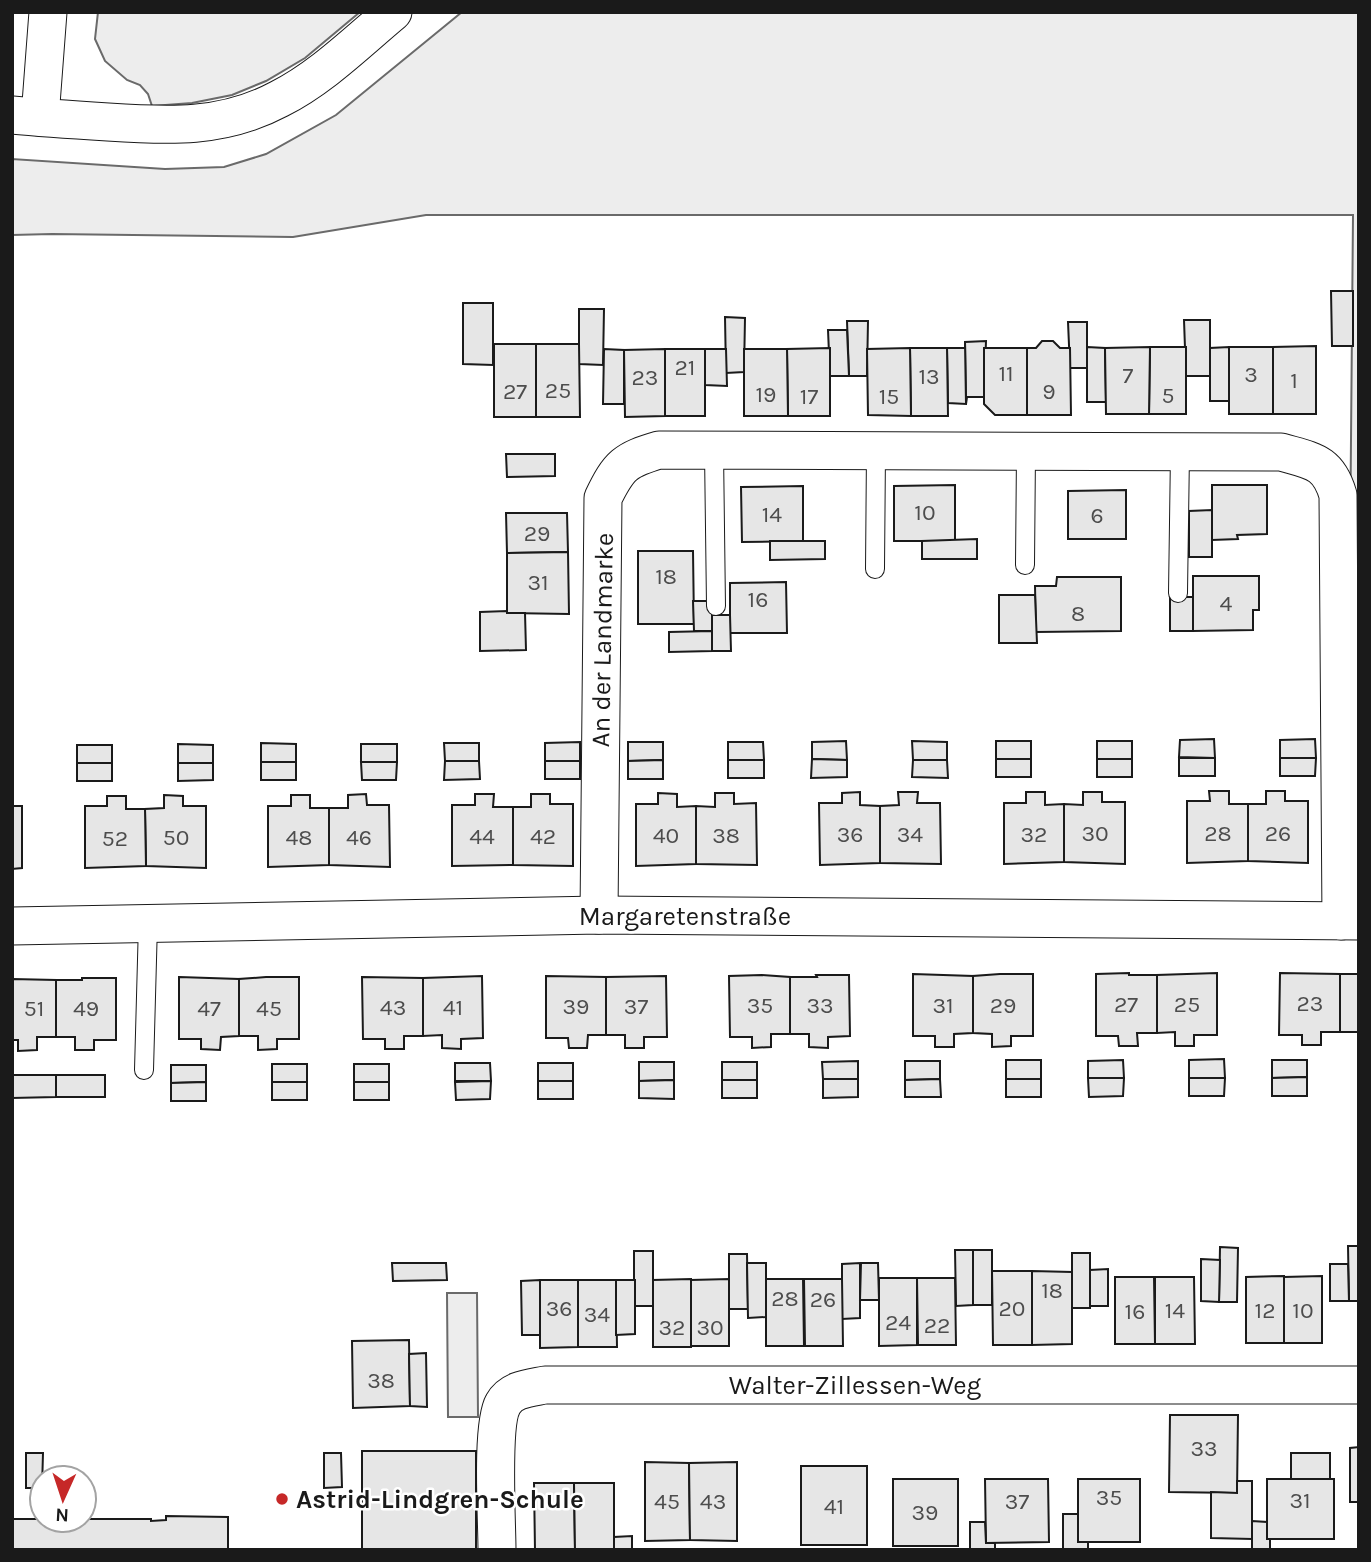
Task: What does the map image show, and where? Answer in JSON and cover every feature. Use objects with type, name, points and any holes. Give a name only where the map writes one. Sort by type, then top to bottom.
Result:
[{"type":"street","points":[[48,12],[26,116],[167,126],[206,123],[243,114],[279,99],[321,71],[393,12]]},
{"type":"street","name":"An der Landmarke","points":[[598,915],[603,498],[614,475],[632,458],[659,450],[1281,452],[1315,462],[1332,477],[1338,495],[1350,921]]},
{"type":"street","name":"Margaretenstraße","points":[[12,926],[598,915],[1350,921]]},
{"type":"street","name":"Walter-Zillessen-Weg","points":[[497,1550],[497,1428],[502,1405],[515,1392],[545,1385],[1359,1385]]},
{"type":"lane","points":[[715,451],[716,606]]},
{"type":"lane","points":[[875,569],[876,451]]},
{"type":"lane","points":[[1025,565],[1026,452]]},
{"type":"lane","points":[[1178,593],[1180,452]]},
{"type":"lane","points":[[144,1070],[148,923]]},
{"type":"shaded area","points":[[98,12],[360,12],[305,58],[266,81],[232,95],[192,103],[152,106],[148,94],[140,85],[127,80],[105,61],[95,39]]},
{"type":"shaded area","points":[[462,12],[1359,12],[1359,553],[1350,553],[1353,215],[426,215],[293,237],[12,235],[12,159],[165,169],[224,167],[266,154],[336,115]]},
{"type":"shaded area","points":[[447,1293],[477,1293],[478,1417],[448,1417]]},
{"type":"building","points":[[1331,291],[1353,291],[1353,346],[1332,346]]},
{"type":"building","points":[[463,303],[493,303],[493,365],[463,364]]},
{"type":"building","points":[[579,309],[604,309],[603,365],[579,364]]},
{"type":"building","points":[[725,317],[745,318],[744,372],[726,373]]},
{"type":"building","points":[[1184,320],[1210,320],[1210,376],[1186,376]]},
{"type":"building","points":[[847,321],[868,321],[867,376],[849,376]]},
{"type":"building","points":[[1068,322],[1087,322],[1087,368],[1070,368]]},
{"type":"building","points":[[828,330],[847,330],[849,376],[830,376]]},
{"type":"building","points":[[986,341],[984,397],[967,397],[966,404],[965,342]]},
{"type":"building","points":[[1042,341],[1053,341],[1060,348],[1070,348],[1071,415],[1027,415],[1027,348],[1036,348]]},
{"type":"building","points":[[965,342],[966,404],[948,403],[947,348],[965,348]]},
{"type":"building","points":[[494,344],[536,344],[536,417],[494,417]]},
{"type":"building","points":[[536,344],[579,344],[580,417],[536,417]]},
{"type":"building","points":[[1316,346],[1316,414],[1273,414],[1273,347]]},
{"type":"building","points":[[1087,347],[1105,348],[1106,402],[1087,402]]},
{"type":"building","points":[[1150,347],[1186,347],[1186,414],[1149,414]]},
{"type":"building","points":[[1150,347],[1149,414],[1106,414],[1105,348]]},
{"type":"building","points":[[1229,347],[1229,401],[1210,401],[1210,348]]},
{"type":"building","points":[[1229,347],[1273,347],[1273,414],[1229,414]]},
{"type":"building","points":[[830,348],[830,416],[788,416],[787,349]]},
{"type":"building","points":[[910,348],[947,348],[948,416],[911,416]]},
{"type":"building","points":[[910,348],[911,416],[868,415],[867,349]]},
{"type":"building","points":[[984,348],[1027,348],[1027,415],[995,415],[984,404]]},
{"type":"building","points":[[604,349],[624,350],[624,404],[603,404]]},
{"type":"building","points":[[665,349],[705,349],[705,416],[665,416]]},
{"type":"building","points":[[665,349],[665,416],[625,417],[624,350]]},
{"type":"building","points":[[705,349],[726,349],[727,386],[705,385]]},
{"type":"building","points":[[744,349],[787,349],[788,416],[744,416]]},
{"type":"building","points":[[506,454],[555,454],[555,476],[507,477]]},
{"type":"building","points":[[955,485],[955,541],[894,541],[894,486]]},
{"type":"building","points":[[1212,485],[1267,485],[1267,534],[1237,535],[1238,539],[1212,540]]},
{"type":"building","points":[[803,486],[803,541],[742,542],[741,487]]},
{"type":"building","points":[[1126,490],[1126,539],[1068,539],[1068,491]]},
{"type":"building","points":[[1212,510],[1212,557],[1189,557],[1189,511]]},
{"type":"building","points":[[506,513],[567,513],[568,552],[507,553]]},
{"type":"building","points":[[977,539],[977,559],[922,559],[922,541]]},
{"type":"building","points":[[770,541],[825,541],[825,559],[770,560]]},
{"type":"building","points":[[638,551],[693,551],[694,624],[638,624]]},
{"type":"building","points":[[568,552],[569,614],[507,613],[507,553]]},
{"type":"building","points":[[1193,576],[1259,576],[1259,610],[1253,610],[1253,630],[1193,631]]},
{"type":"building","points":[[1057,577],[1121,577],[1121,631],[1036,632],[1035,586],[1056,586]]},
{"type":"building","points":[[786,582],[787,633],[730,633],[730,583]]},
{"type":"building","points":[[999,595],[1035,595],[1037,643],[999,643]]},
{"type":"building","points":[[1170,597],[1193,597],[1193,631],[1170,631]]},
{"type":"building","points":[[693,601],[712,601],[712,631],[694,631]]},
{"type":"building","points":[[480,612],[525,613],[526,650],[480,651]]},
{"type":"building","points":[[712,615],[730,615],[731,651],[712,651]]},
{"type":"building","points":[[712,631],[712,651],[669,652],[669,632]]},
{"type":"building","points":[[1214,739],[1215,758],[1179,757],[1180,740]]},
{"type":"building","points":[[1315,739],[1316,758],[1280,758],[1280,740]]},
{"type":"building","points":[[846,741],[847,760],[812,759],[812,742]]},
{"type":"building","points":[[912,741],[947,742],[947,760],[913,760]]},
{"type":"building","points":[[996,741],[1031,741],[1031,759],[996,759]]},
{"type":"building","points":[[1097,741],[1132,741],[1132,759],[1097,759]]},
{"type":"building","points":[[580,742],[580,761],[545,761],[545,743]]},
{"type":"building","points":[[628,742],[663,742],[663,760],[628,761]]},
{"type":"building","points":[[728,742],[763,742],[764,760],[728,760]]},
{"type":"building","points":[[261,743],[296,744],[296,762],[261,762]]},
{"type":"building","points":[[444,743],[479,743],[479,761],[445,761]]},
{"type":"building","points":[[178,744],[213,745],[213,763],[178,763]]},
{"type":"building","points":[[361,744],[397,744],[397,762],[361,762]]},
{"type":"building","points":[[77,745],[112,745],[112,763],[77,763]]},
{"type":"building","points":[[1179,758],[1215,758],[1215,776],[1179,776]]},
{"type":"building","points":[[1280,758],[1316,758],[1315,776],[1280,776]]},
{"type":"building","points":[[812,759],[847,760],[847,777],[811,778]]},
{"type":"building","points":[[996,759],[1031,759],[1031,777],[996,777]]},
{"type":"building","points":[[1097,759],[1132,759],[1132,777],[1097,777]]},
{"type":"building","points":[[663,760],[663,779],[628,779],[628,761]]},
{"type":"building","points":[[728,760],[764,760],[764,778],[728,778]]},
{"type":"building","points":[[913,760],[947,760],[948,778],[912,777]]},
{"type":"building","points":[[445,761],[479,761],[480,779],[444,780]]},
{"type":"building","points":[[545,761],[580,761],[580,779],[545,779]]},
{"type":"building","points":[[261,762],[296,762],[296,780],[261,780]]},
{"type":"building","points":[[361,762],[397,762],[396,780],[362,780]]},
{"type":"building","points":[[77,763],[112,763],[112,781],[77,781]]},
{"type":"building","points":[[178,763],[213,763],[213,780],[178,781]]},
{"type":"building","points":[[1209,791],[1229,791],[1229,804],[1248,804],[1248,861],[1187,863],[1187,801],[1210,801]]},
{"type":"building","points":[[1266,791],[1285,791],[1285,801],[1308,801],[1308,863],[1248,861],[1248,804],[1266,804]]},
{"type":"building","points":[[860,792],[860,805],[880,806],[880,863],[820,865],[819,803],[842,803],[842,793]]},
{"type":"building","points":[[898,792],[918,792],[917,803],[940,803],[941,864],[880,863],[880,806],[899,805]]},
{"type":"building","points":[[1026,792],[1045,792],[1045,805],[1064,804],[1064,862],[1004,864],[1004,803],[1026,803]]},
{"type":"building","points":[[1083,792],[1102,792],[1102,802],[1125,802],[1125,864],[1064,862],[1064,804],[1083,805]]},
{"type":"building","points":[[658,793],[677,794],[677,807],[696,806],[696,864],[636,866],[636,804],[658,804]]},
{"type":"building","points":[[715,793],[734,793],[734,804],[756,803],[757,865],[696,864],[696,806],[715,807]]},
{"type":"building","points":[[366,794],[367,805],[389,805],[390,867],[329,865],[329,808],[348,808],[348,795]]},
{"type":"building","points":[[475,794],[494,794],[493,807],[513,807],[513,865],[452,866],[452,805],[475,805]]},
{"type":"building","points":[[531,794],[550,794],[550,804],[573,804],[573,866],[513,865],[513,807],[531,807]]},
{"type":"building","points":[[164,795],[183,796],[183,806],[206,806],[206,868],[146,866],[145,809],[164,808]]},
{"type":"building","points":[[291,795],[310,795],[310,808],[329,808],[329,865],[268,867],[268,806],[291,806]]},
{"type":"building","points":[[107,796],[126,796],[126,809],[145,809],[146,866],[85,868],[85,806],[107,806]]},
{"type":"building","points":[[12,806],[22,806],[22,868],[12,869]]},
{"type":"building","points":[[1217,973],[1217,1035],[1194,1035],[1194,1046],[1175,1046],[1175,1032],[1157,1033],[1157,975]]},
{"type":"building","points":[[1280,973],[1340,974],[1340,1032],[1321,1032],[1321,1045],[1302,1045],[1302,1035],[1279,1035]]},
{"type":"building","points":[[913,974],[973,976],[973,1033],[954,1034],[954,1047],[935,1047],[935,1036],[913,1036]]},
{"type":"building","points":[[1033,974],[1033,1036],[1011,1036],[1011,1046],[992,1047],[992,1034],[973,1033],[973,976]]},
{"type":"building","points":[[1096,974],[1157,975],[1157,1033],[1137,1033],[1138,1046],[1119,1046],[1118,1036],[1096,1036]]},
{"type":"building","points":[[1340,974],[1359,974],[1359,1045],[1358,1032],[1340,1032]]},
{"type":"building","points":[[816,975],[849,975],[850,1036],[828,1037],[828,1048],[809,1047],[809,1034],[790,1034],[790,977],[817,977]]},
{"type":"building","points":[[482,976],[483,1038],[461,1039],[461,1049],[442,1048],[442,1035],[423,1036],[423,978]]},
{"type":"building","points":[[546,976],[606,977],[606,1035],[588,1035],[587,1048],[569,1048],[568,1038],[546,1038]]},
{"type":"building","points":[[666,976],[667,1037],[644,1037],[644,1048],[625,1048],[625,1035],[606,1035],[606,977]]},
{"type":"building","points":[[729,976],[790,977],[790,1034],[771,1034],[771,1047],[752,1048],[752,1037],[730,1037]]},
{"type":"building","points":[[179,977],[239,979],[239,1036],[221,1037],[220,1050],[201,1049],[201,1039],[179,1039]]},
{"type":"building","points":[[299,977],[299,1039],[277,1039],[277,1049],[258,1050],[258,1036],[239,1036],[239,979]]},
{"type":"building","points":[[362,977],[423,978],[423,1036],[404,1036],[404,1049],[385,1049],[385,1039],[363,1039]]},
{"type":"building","points":[[116,978],[116,1040],[94,1040],[94,1050],[75,1050],[75,1037],[56,1037],[56,980]]},
{"type":"building","points":[[12,979],[56,980],[56,1037],[37,1037],[37,1050],[18,1051],[18,1040],[12,1040]]},
{"type":"building","points":[[1224,1059],[1225,1078],[1189,1078],[1189,1060]]},
{"type":"building","points":[[1006,1060],[1041,1060],[1041,1079],[1006,1079]]},
{"type":"building","points":[[1123,1060],[1124,1078],[1088,1078],[1088,1061]]},
{"type":"building","points":[[1272,1060],[1307,1060],[1307,1077],[1272,1078]]},
{"type":"building","points":[[858,1061],[858,1079],[823,1079],[822,1062]]},
{"type":"building","points":[[905,1061],[940,1061],[940,1079],[905,1080]]},
{"type":"building","points":[[639,1062],[674,1062],[674,1080],[639,1081]]},
{"type":"building","points":[[722,1062],[757,1062],[757,1080],[722,1080]]},
{"type":"building","points":[[455,1063],[490,1063],[491,1081],[455,1081]]},
{"type":"building","points":[[538,1063],[573,1063],[573,1081],[538,1081]]},
{"type":"building","points":[[272,1064],[307,1064],[307,1082],[272,1082]]},
{"type":"building","points":[[354,1064],[389,1064],[389,1082],[354,1082]]},
{"type":"building","points":[[171,1065],[206,1065],[206,1082],[171,1083]]},
{"type":"building","points":[[12,1075],[56,1075],[56,1097],[12,1098]]},
{"type":"building","points":[[56,1075],[105,1075],[105,1097],[56,1097]]},
{"type":"building","points":[[1307,1077],[1307,1096],[1272,1096],[1272,1078]]},
{"type":"building","points":[[1088,1078],[1124,1078],[1123,1096],[1089,1097]]},
{"type":"building","points":[[1189,1078],[1225,1078],[1224,1096],[1189,1096]]},
{"type":"building","points":[[823,1079],[858,1079],[858,1097],[823,1098]]},
{"type":"building","points":[[940,1079],[941,1097],[905,1097],[905,1080]]},
{"type":"building","points":[[1006,1079],[1041,1079],[1041,1097],[1006,1097]]},
{"type":"building","points":[[674,1080],[674,1099],[639,1098],[639,1081]]},
{"type":"building","points":[[722,1080],[757,1080],[757,1098],[722,1098]]},
{"type":"building","points":[[491,1081],[490,1099],[456,1100],[455,1082]]},
{"type":"building","points":[[538,1081],[573,1081],[573,1099],[538,1099]]},
{"type":"building","points":[[206,1082],[206,1101],[171,1101],[171,1083]]},
{"type":"building","points":[[272,1082],[307,1082],[307,1100],[272,1100]]},
{"type":"building","points":[[354,1082],[389,1082],[389,1100],[354,1100]]},
{"type":"building","points":[[1348,1246],[1359,1246],[1359,1301],[1349,1301]]},
{"type":"building","points":[[1220,1247],[1238,1248],[1237,1302],[1219,1302]]},
{"type":"building","points":[[955,1250],[973,1250],[973,1305],[956,1306]]},
{"type":"building","points":[[973,1250],[992,1250],[992,1305],[973,1305]]},
{"type":"building","points":[[634,1251],[653,1251],[653,1306],[634,1306]]},
{"type":"building","points":[[1072,1253],[1090,1253],[1090,1308],[1072,1308]]},
{"type":"building","points":[[729,1254],[747,1254],[748,1309],[729,1309]]},
{"type":"building","points":[[1201,1259],[1220,1260],[1219,1302],[1201,1301]]},
{"type":"building","points":[[392,1263],[446,1263],[447,1280],[393,1281]]},
{"type":"building","points":[[747,1263],[766,1263],[766,1317],[748,1318]]},
{"type":"building","points":[[860,1263],[860,1318],[842,1319],[842,1264]]},
{"type":"building","points":[[861,1263],[878,1263],[879,1300],[860,1300]]},
{"type":"building","points":[[1330,1264],[1348,1264],[1349,1301],[1330,1301]]},
{"type":"building","points":[[1108,1269],[1108,1306],[1090,1306],[1090,1270]]},
{"type":"building","points":[[992,1271],[1032,1271],[1032,1345],[993,1345]]},
{"type":"building","points":[[1032,1271],[1072,1272],[1072,1344],[1032,1345]]},
{"type":"building","points":[[1284,1276],[1284,1343],[1246,1343],[1246,1277]]},
{"type":"building","points":[[1322,1276],[1322,1343],[1284,1343],[1284,1277]]},
{"type":"building","points":[[1115,1277],[1154,1277],[1155,1344],[1115,1344]]},
{"type":"building","points":[[1155,1277],[1194,1277],[1195,1344],[1155,1344]]},
{"type":"building","points":[[879,1278],[917,1278],[917,1345],[879,1346]]},
{"type":"building","points":[[917,1278],[955,1278],[956,1345],[918,1345]]},
{"type":"building","points":[[691,1279],[691,1347],[653,1347],[653,1280]]},
{"type":"building","points":[[729,1279],[729,1346],[691,1346],[691,1280]]},
{"type":"building","points":[[766,1279],[803,1279],[804,1346],[766,1346]]},
{"type":"building","points":[[804,1279],[842,1279],[843,1346],[805,1346]]},
{"type":"building","points":[[540,1280],[540,1335],[522,1335],[521,1281]]},
{"type":"building","points":[[540,1280],[578,1280],[578,1347],[540,1348]]},
{"type":"building","points":[[578,1280],[616,1280],[617,1347],[578,1347]]},
{"type":"building","points":[[616,1280],[635,1280],[635,1334],[616,1335]]},
{"type":"building","points":[[409,1340],[410,1406],[353,1408],[352,1341]]},
{"type":"building","points":[[426,1353],[427,1407],[410,1406],[409,1354]]},
{"type":"building","points":[[1170,1415],[1238,1415],[1237,1493],[1169,1492]]},
{"type":"building","points":[[1359,1447],[1359,1502],[1350,1502],[1350,1448]]},
{"type":"building","points":[[362,1451],[476,1451],[476,1550],[362,1550]]},
{"type":"building","points":[[26,1453],[43,1453],[43,1464],[28,1464],[26,1488]]},
{"type":"building","points":[[324,1453],[341,1453],[342,1487],[324,1488]]},
{"type":"building","points":[[1291,1453],[1330,1453],[1330,1479],[1291,1479]]},
{"type":"building","points":[[645,1462],[689,1463],[690,1540],[645,1541]]},
{"type":"building","points":[[737,1462],[737,1541],[690,1540],[689,1463]]},
{"type":"building","points":[[801,1466],[867,1466],[867,1545],[801,1545]]},
{"type":"building","points":[[893,1479],[958,1479],[958,1546],[893,1546]]},
{"type":"building","points":[[985,1479],[1048,1479],[1049,1542],[986,1543]]},
{"type":"building","points":[[1078,1479],[1140,1479],[1140,1542],[1078,1542]]},
{"type":"building","points":[[1267,1479],[1334,1479],[1334,1539],[1267,1539]]},
{"type":"building","points":[[1237,1481],[1252,1481],[1252,1539],[1211,1538],[1211,1492],[1237,1493]]},
{"type":"building","points":[[534,1483],[574,1483],[575,1550],[535,1550]]},
{"type":"building","points":[[574,1483],[614,1483],[614,1550],[575,1550]]},
{"type":"building","points":[[1063,1514],[1078,1514],[1078,1542],[1088,1542],[1088,1550],[1063,1550]]},
{"type":"building","points":[[166,1516],[228,1517],[228,1550],[12,1550],[12,1519],[28,1519],[28,1534],[98,1534],[98,1519],[166,1520]]},
{"type":"building","points":[[1252,1521],[1267,1522],[1270,1550],[1252,1550]]},
{"type":"building","points":[[970,1522],[985,1522],[986,1543],[995,1543],[995,1550],[970,1550]]},
{"type":"building","points":[[632,1536],[632,1550],[614,1550],[614,1537]]},
{"type":"place","name":"Astrid-Lindgren-Schule","points":[[282,1499]]}]
